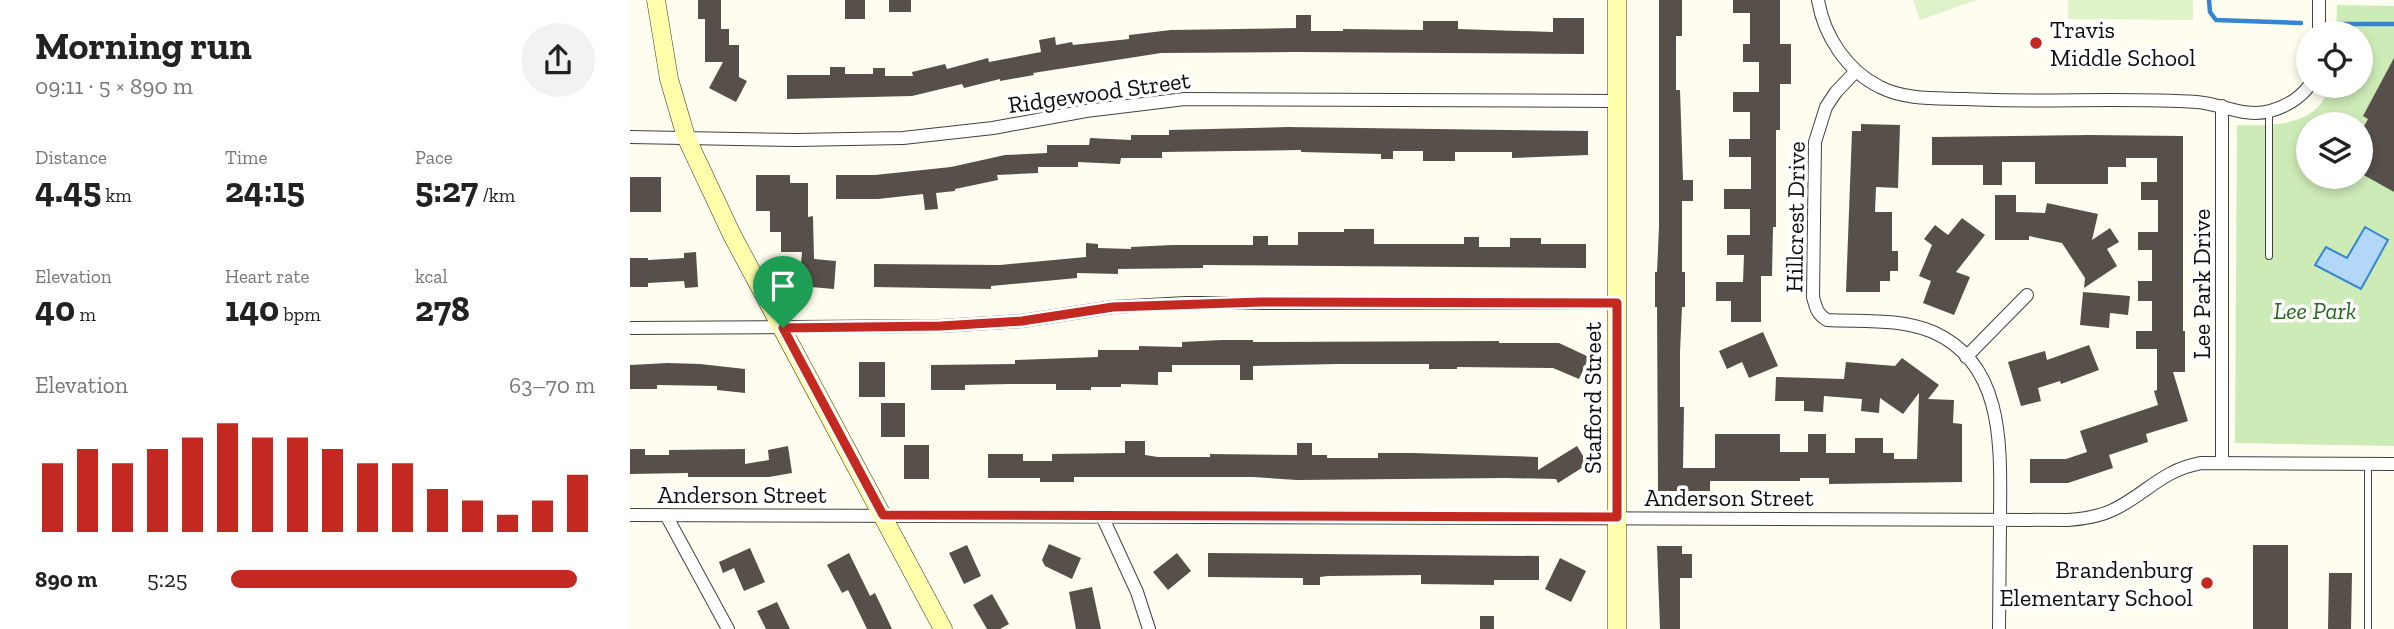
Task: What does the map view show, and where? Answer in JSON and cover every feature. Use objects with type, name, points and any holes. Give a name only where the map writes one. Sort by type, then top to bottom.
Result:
[{"type":"street","points":[[656,0],[669,79],[686,137],[733,234],[943,629]]},
{"type":"street","name":"Stafford Street","points":[[1617,0],[1617,629]]},
{"type":"street","points":[[1818,0],[1822,19],[1833,41],[1856,71],[1882,88],[1919,97],[1997,101],[2198,102],[2236,111],[2269,111],[2297,98]]},
{"type":"street","points":[[2319,0],[2319,21]]},
{"type":"street","name":"Hillcrest Drive","points":[[1856,71],[1826,107],[1815,142],[1813,297],[1816,309],[1819,315],[1827,320],[1898,322],[1934,333],[1956,347],[1979,374],[1990,394],[1999,429],[1999,629]]},
{"type":"street","name":"Ridgewood Street","points":[[630,137],[796,140],[903,138],[993,128],[1086,111],[1185,99],[1617,101]]},
{"type":"street","name":"Lee Park Drive","points":[[2222,106],[2222,463]]},
{"type":"street","points":[[1966,357],[2027,295]]},
{"type":"street","points":[[630,328],[988,324],[1113,307],[1186,303],[1617,303]]},
{"type":"street","name":"Anderson Street","points":[[630,514],[2086,519],[2114,509],[2161,477],[2201,463],[2394,464]]},
{"type":"street","points":[[666,515],[728,629]]},
{"type":"street","points":[[1102,516],[1137,592],[1149,629]]},
{"type":"lane","points":[[2269,111],[2269,256]]},
{"type":"lane","points":[[2368,464],[2368,629]]},
{"type":"green space","points":[[1913,0],[1977,0],[1920,20]]},
{"type":"green space","points":[[2068,0],[2193,0],[2193,20],[2068,19]]},
{"type":"green space","name":"Lee Park","points":[[2337,5],[2394,6],[2394,446],[2235,443],[2237,125],[2278,124],[2296,120],[2296,189],[2373,189],[2373,112],[2312,112],[2324,99],[2373,98],[2373,21],[2336,21]]},
{"type":"water","points":[[2365,227],[2388,240],[2361,289],[2315,265],[2326,247],[2347,258]]},
{"type":"building","points":[[698,0],[721,0],[721,29],[729,29],[729,45],[739,45],[739,77],[747,81],[736,102],[709,88],[723,62],[705,62],[705,19],[698,19]]},
{"type":"building","points":[[845,0],[865,0],[865,19],[845,19]]},
{"type":"building","points":[[889,0],[911,0],[911,12],[889,12]]},
{"type":"building","points":[[1659,0],[1682,0],[1682,36],[1676,36],[1676,90],[1680,90],[1683,180],[1693,180],[1693,201],[1682,201],[1685,307],[1682,307],[1680,407],[1684,407],[1683,468],[1715,468],[1715,434],[1780,434],[1780,452],[1808,452],[1808,434],[1826,434],[1826,453],[1855,453],[1855,438],[1883,438],[1883,453],[1894,453],[1894,459],[1917,459],[1919,393],[1903,414],[1880,398],[1879,413],[1861,411],[1862,399],[1824,396],[1823,412],[1804,411],[1804,401],[1775,401],[1776,377],[1844,379],[1846,362],[1895,366],[1902,358],[1939,385],[1928,399],[1954,400],[1953,423],[1962,424],[1962,482],[1829,484],[1829,478],[1800,478],[1800,481],[1710,481],[1710,491],[1658,491],[1655,272],[1659,227]]},
{"type":"building","points":[[1733,0],[1780,0],[1780,44],[1791,44],[1791,84],[1780,84],[1780,130],[1776,130],[1776,227],[1773,227],[1772,276],[1761,276],[1761,322],[1731,322],[1731,301],[1716,301],[1716,282],[1743,282],[1744,255],[1727,255],[1727,235],[1750,235],[1750,209],[1724,209],[1724,189],[1751,189],[1751,157],[1729,157],[1729,139],[1750,139],[1750,112],[1733,112],[1733,92],[1759,92],[1759,62],[1743,62],[1743,44],[1750,44],[1750,13],[1733,13]]},
{"type":"building","points":[[1296,15],[1311,15],[1311,31],[1423,30],[1423,21],[1458,21],[1458,29],[1553,32],[1553,18],[1584,18],[1584,54],[1161,53],[1033,73],[1034,75],[1000,79],[964,88],[962,84],[912,96],[787,99],[787,75],[830,75],[830,67],[845,67],[845,74],[873,74],[873,68],[885,68],[885,76],[913,76],[912,72],[945,64],[947,69],[988,58],[989,62],[1041,52],[1039,40],[1055,37],[1056,45],[1072,42],[1073,45],[1129,39],[1129,35],[1171,30],[1296,28]]},
{"type":"building","points":[[2394,58],[2394,192],[2373,180],[2373,112],[2365,112]]},
{"type":"building","points":[[1861,124],[1900,125],[1898,188],[1876,187],[1875,212],[1892,212],[1892,251],[1898,251],[1898,271],[1890,271],[1890,281],[1880,281],[1880,292],[1846,292],[1852,131],[1861,131]]},
{"type":"building","points":[[1288,127],[1588,131],[1588,155],[1512,158],[1512,152],[1455,152],[1455,161],[1423,161],[1423,151],[1393,151],[1393,159],[1381,159],[1381,154],[1301,150],[1162,152],[1162,158],[1121,158],[1120,164],[1078,162],[1078,167],[1038,167],[1038,173],[997,175],[998,180],[936,193],[938,209],[925,210],[923,194],[878,199],[836,199],[836,175],[875,175],[951,167],[1005,155],[1047,153],[1047,145],[1089,145],[1090,138],[1131,140],[1131,135],[1169,135],[1169,130]]},
{"type":"building","points":[[2183,136],[2185,372],[2173,372],[2188,421],[2146,434],[2148,442],[2109,455],[2113,468],[2068,483],[2030,483],[2030,459],[2066,459],[2087,452],[2080,431],[2158,405],[2154,391],[2157,390],[2157,349],[2136,349],[2136,331],[2152,331],[2152,301],[2138,301],[2138,281],[2152,281],[2152,250],[2138,250],[2138,232],[2158,232],[2158,200],[2141,200],[2141,182],[2157,182],[2157,158],[2126,158],[2126,167],[2108,167],[2108,184],[2035,184],[2035,162],[2002,162],[2002,185],[1983,185],[1983,165],[1932,165],[1932,137]]},
{"type":"building","points":[[756,175],[790,175],[790,183],[808,183],[808,217],[813,216],[814,259],[836,261],[834,289],[799,286],[802,252],[781,252],[781,232],[770,232],[770,211],[756,211]]},
{"type":"building","points":[[630,177],[661,177],[661,212],[630,212]]},
{"type":"building","points":[[1995,195],[2016,195],[2016,212],[2045,213],[2047,203],[2098,214],[2092,240],[2110,228],[2119,242],[2107,249],[2117,266],[2084,288],[2085,278],[2062,243],[2029,236],[2029,240],[1995,240]]},
{"type":"building","points":[[1962,218],[1985,235],[1956,272],[1970,277],[1954,315],[1923,303],[1931,281],[1919,276],[1932,245],[1924,239],[1935,225],[1948,235]]},
{"type":"building","points":[[1344,229],[1374,229],[1374,244],[1464,244],[1464,237],[1479,237],[1479,247],[1510,247],[1510,238],[1541,238],[1541,244],[1586,244],[1586,268],[1203,265],[1203,268],[1118,269],[1118,274],[1077,273],[1077,278],[991,286],[991,289],[874,287],[874,264],[1000,265],[1086,257],[1086,243],[1098,244],[1098,248],[1131,249],[1172,245],[1253,245],[1253,236],[1268,236],[1268,245],[1298,245],[1298,232],[1344,232]]},
{"type":"building","points":[[696,252],[698,287],[685,288],[684,281],[630,287],[630,258],[684,258],[684,253]]},
{"type":"building","points":[[2083,292],[2130,296],[2128,315],[2110,313],[2109,328],[2080,325]]},
{"type":"building","points":[[1763,332],[1778,366],[1749,378],[1742,362],[1727,369],[1719,351]]},
{"type":"building","points":[[1222,340],[1559,343],[1589,357],[1579,379],[1553,368],[1429,369],[1429,364],[1337,364],[1253,366],[1253,380],[1240,380],[1240,365],[1172,365],[1172,372],[1158,372],[1158,385],[1121,384],[1121,387],[1091,387],[1091,390],[1056,390],[1056,384],[1009,384],[965,385],[965,390],[931,390],[931,365],[1015,364],[1015,360],[1098,357],[1098,350],[1139,350],[1139,346],[1182,347],[1182,342]]},
{"type":"building","points":[[2089,345],[2099,370],[2061,384],[2060,381],[2038,388],[2041,401],[2021,406],[2008,362],[2045,351],[2047,360]]},
{"type":"building","points":[[859,362],[885,362],[885,397],[859,397]]},
{"type":"building","points":[[668,363],[745,369],[745,393],[717,390],[717,386],[657,385],[657,389],[630,389],[630,365]]},
{"type":"building","points":[[881,403],[905,403],[905,437],[881,437]]},
{"type":"building","points":[[1125,441],[1145,441],[1145,455],[1158,457],[1210,457],[1210,454],[1297,455],[1297,443],[1312,443],[1312,455],[1327,455],[1327,458],[1378,458],[1378,453],[1538,457],[1538,470],[1577,446],[1588,464],[1558,483],[1556,479],[1506,478],[1297,480],[1253,477],[1074,477],[1074,482],[1040,482],[1040,478],[988,478],[988,454],[1023,454],[1023,461],[1052,461],[1052,454],[1125,453]]},
{"type":"building","points":[[904,445],[929,445],[929,479],[904,479]]},
{"type":"building","points":[[788,446],[792,473],[769,477],[688,477],[688,473],[630,474],[630,449],[645,449],[645,455],[669,455],[669,450],[745,449],[745,464],[769,460],[768,450]]},
{"type":"building","points":[[1049,544],[1081,558],[1072,579],[1045,566],[1042,560]]},
{"type":"building","points":[[967,545],[981,576],[964,584],[949,553]]},
{"type":"building","points":[[2253,545],[2288,545],[2288,629],[2253,629]]},
{"type":"building","points":[[1657,546],[1682,546],[1682,554],[1692,554],[1692,578],[1680,578],[1680,629],[1660,629]]},
{"type":"building","points":[[750,548],[765,582],[744,591],[734,568],[723,573],[719,562]]},
{"type":"building","points":[[849,553],[870,596],[875,593],[892,629],[867,629],[848,590],[842,593],[827,565]]},
{"type":"building","points":[[1177,553],[1191,571],[1168,590],[1153,572]]},
{"type":"building","points":[[1208,553],[1539,556],[1539,580],[1494,580],[1494,585],[1421,584],[1421,575],[1328,576],[1320,577],[1320,585],[1303,585],[1303,578],[1208,577]]},
{"type":"building","points":[[1560,558],[1586,571],[1571,602],[1545,589]]},
{"type":"building","points":[[2329,573],[2352,573],[2351,629],[2328,629]]},
{"type":"building","points":[[1092,587],[1101,629],[1076,629],[1069,592]]},
{"type":"building","points":[[992,594],[1009,624],[1000,629],[987,629],[973,605]]},
{"type":"building","points":[[777,602],[790,629],[766,629],[757,611]]},
{"type":"building","points":[[1480,616],[1494,616],[1494,629],[1480,629]]},
{"type":"waterway","points":[[2209,0],[2210,12],[2216,20],[2296,23]]},
{"type":"waterway","points":[[2373,24],[2394,24]]},
{"type":"place","name":"Travis Middle School","points":[[2036,43]]},
{"type":"place","name":"Brandenburg Elementary School","points":[[2207,583]]},
{"type":"route","points":[[1186,303],[1617,303],[1617,517],[883,515],[783,328],[988,324],[1113,307],[1186,303]]}]
